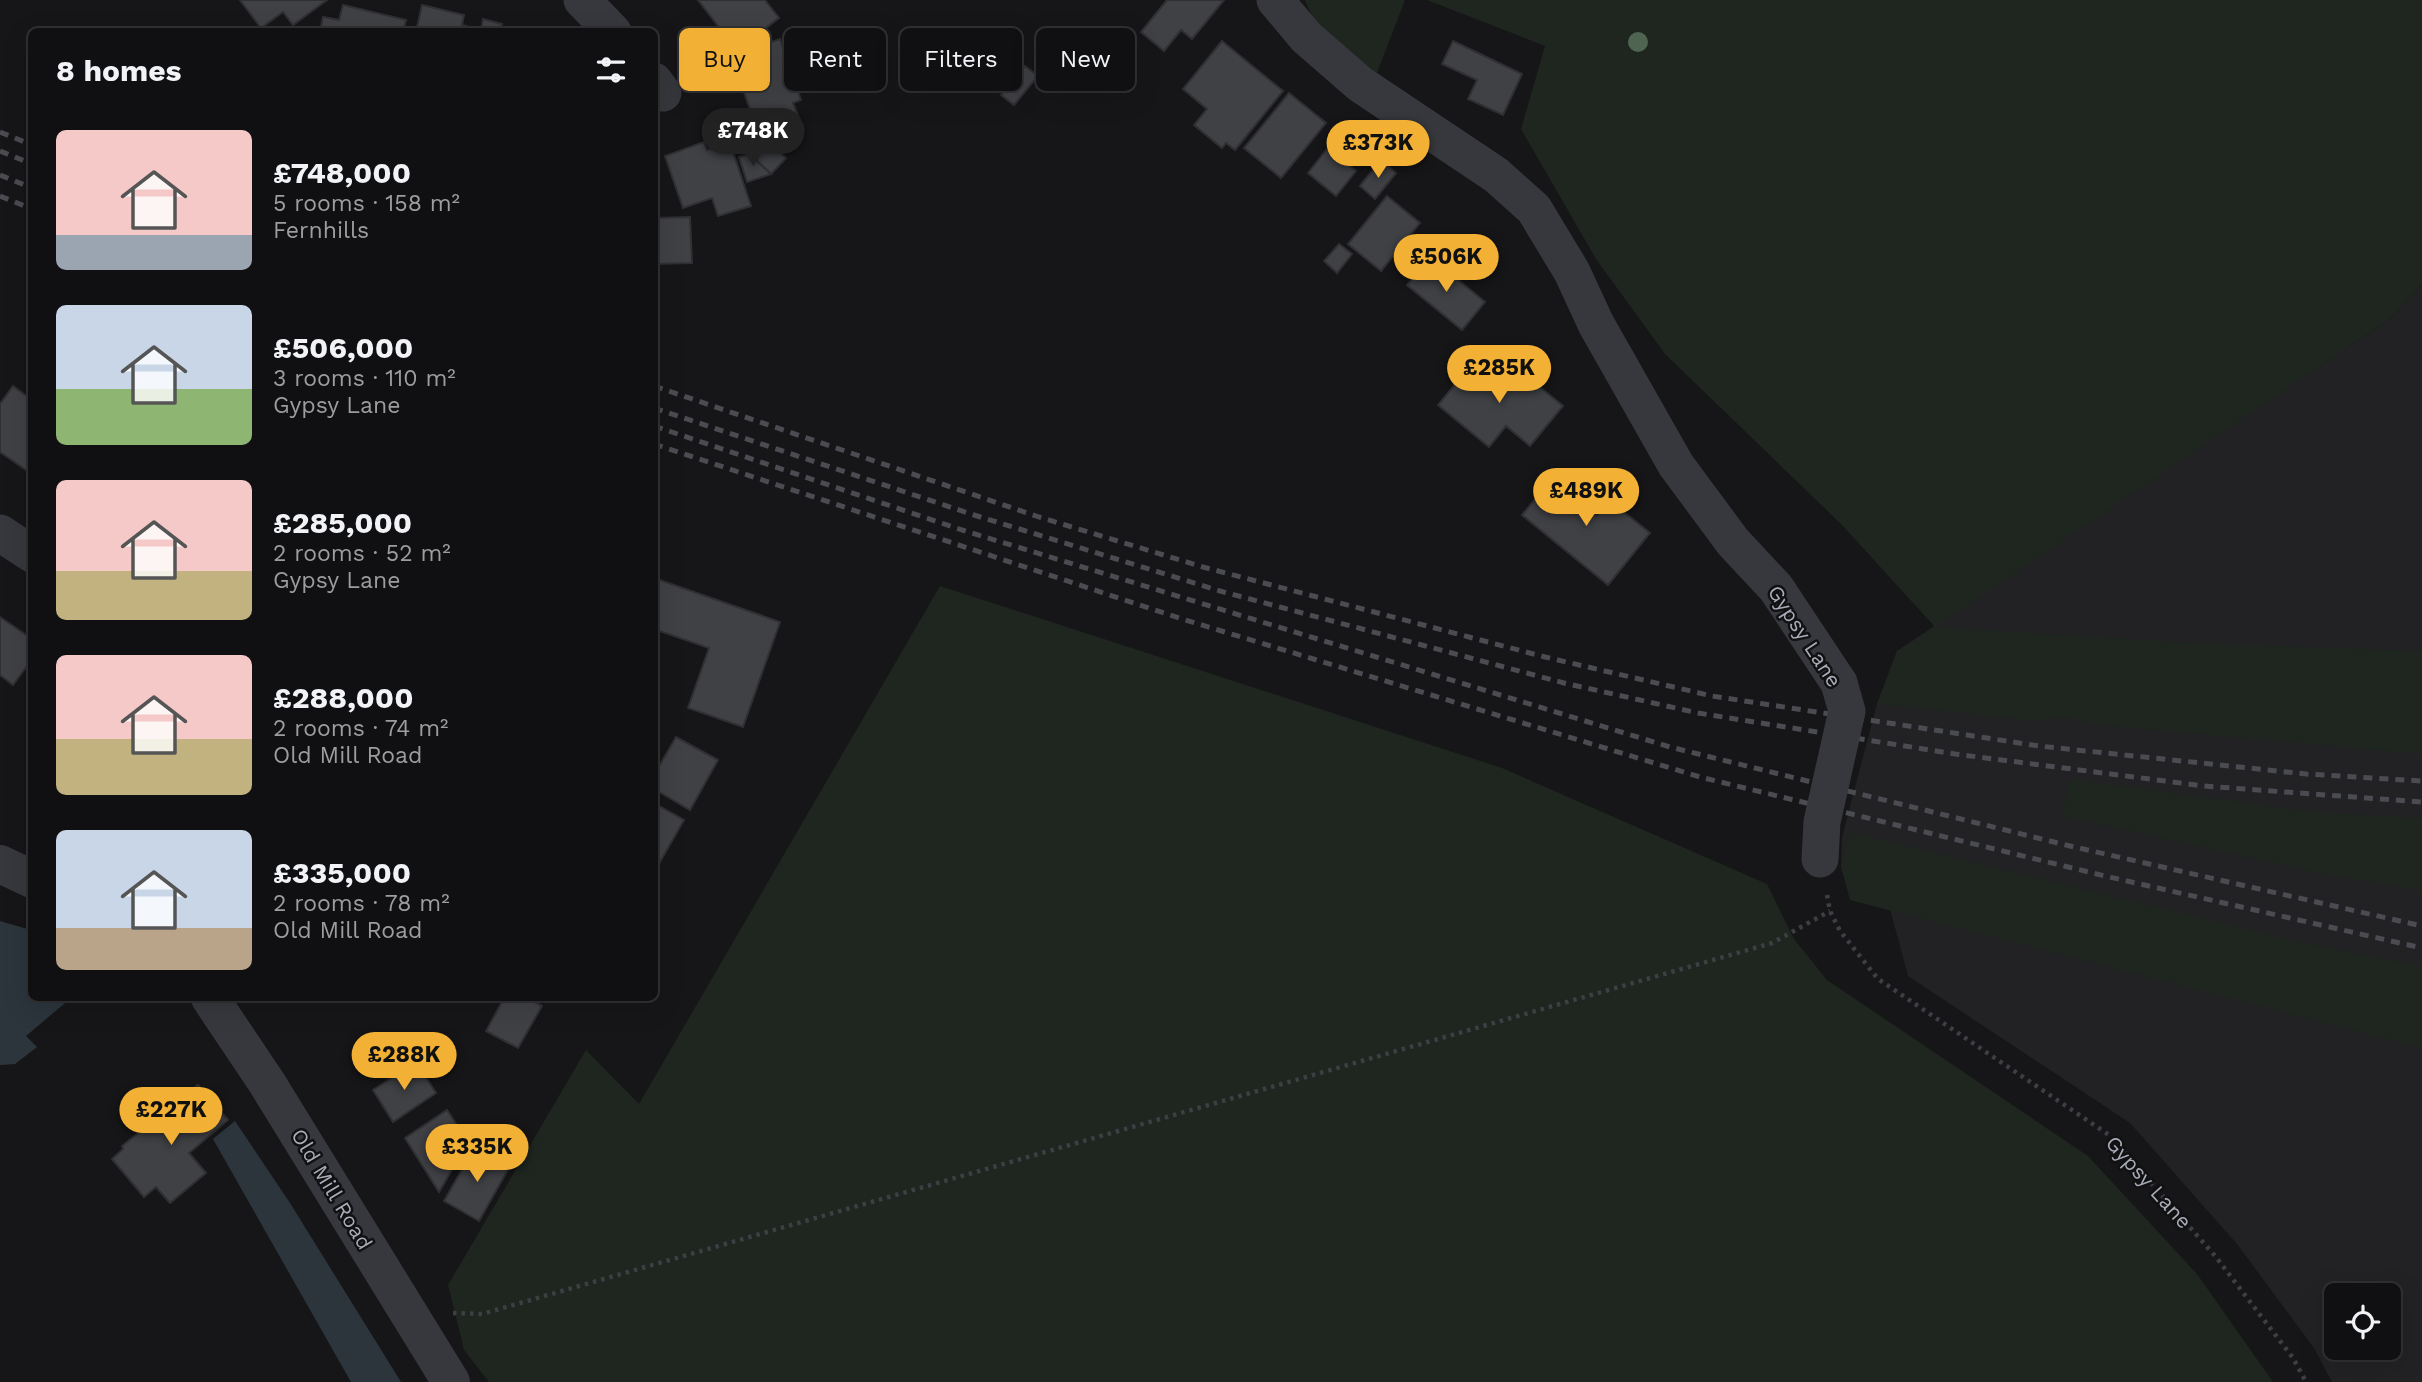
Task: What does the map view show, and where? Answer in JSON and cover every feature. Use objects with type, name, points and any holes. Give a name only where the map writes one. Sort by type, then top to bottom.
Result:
[{"type":"street","points":[[582,0],[608,28]]},
{"type":"street","name":"Gypsy Lane","points":[[1275,0],[1306,37],[1360,84],[1496,175],[1534,209],[1572,272],[1596,324],[1676,465],[1733,542],[1776,588],[1839,683],[1847,711],[1822,822],[1821,859]]},
{"type":"street","points":[[0,533],[28,551]]},
{"type":"street","name":"Old Mill Road","points":[[212,1001],[267,1083],[451,1382]]},
{"type":"path","name":"Gypsy Lane","points":[[1821,859],[1830,911],[1840,931],[1878,979],[2109,1135],[2216,1257],[2293,1358],[2306,1382]]},
{"type":"path","points":[[420,1334],[446,1313],[482,1314],[1772,943],[1830,911]]},
{"type":"shaded area","points":[[1305,0],[1405,0],[1375,78],[1317,27]]},
{"type":"shaded area","points":[[1427,0],[2422,0],[2422,284],[2391,318],[1936,627],[2195,643],[2422,651],[2422,754],[2097,725],[2064,717],[2038,721],[1877,704],[1897,651],[1935,627],[1842,525],[1665,354],[1596,259],[1521,129],[1545,46]]},
{"type":"shaded area","points":[[2422,284],[2422,1382],[2332,1382],[2314,1348],[2237,1244],[2130,1123],[1908,976],[1890,909],[1850,900],[1841,866],[1842,837],[1877,704],[1897,651],[2391,318]]},
{"type":"shaded area","points":[[940,586],[1502,768],[1767,884],[1794,939],[1827,980],[2088,1156],[2197,1274],[2273,1382],[489,1382],[464,1350],[448,1285],[586,1050],[639,1104]]},
{"type":"shaded area","points":[[2069,779],[2324,813],[2422,818],[2422,891],[2315,872],[2063,816]]},
{"type":"shaded area","points":[[1850,832],[2291,940],[2422,967],[2422,1048],[1850,900],[1841,866]]},
{"type":"shaded area","points":[[0,921],[28,929],[28,1001],[67,1001],[26,1036],[37,1047],[15,1064],[0,1065]]},
{"type":"shaded area","points":[[235,1121],[290,1203],[401,1382],[351,1382],[213,1139]]},
{"type":"building","points":[[240,0],[327,0],[293,25],[283,12],[261,28]]},
{"type":"building","points":[[698,0],[765,0],[779,18],[766,28],[720,28]]},
{"type":"building","points":[[1167,0],[1224,0],[1192,39],[1181,30],[1164,51],[1141,32]]},
{"type":"building","points":[[343,5],[406,20],[404,28],[321,28],[323,17],[339,20]]},
{"type":"building","points":[[422,5],[464,15],[462,25],[473,28],[417,28]]},
{"type":"building","points":[[483,19],[502,24],[501,28],[481,28]]},
{"type":"building","points":[[780,39],[784,51],[784,91],[798,91],[801,100],[793,103],[799,118],[782,134],[761,114],[752,116],[744,91],[770,91],[770,43]]},
{"type":"building","points":[[1222,41],[1283,91],[1235,150],[1226,143],[1222,148],[1194,125],[1207,109],[1183,89]]},
{"type":"building","points":[[1453,41],[1522,74],[1503,115],[1468,99],[1477,80],[1442,64]]},
{"type":"building","points":[[1025,66],[1036,74],[1036,78],[1014,105],[1001,95],[1004,91],[1022,91],[1022,70]]},
{"type":"building","points":[[1289,93],[1326,123],[1281,178],[1244,148]]},
{"type":"building","points":[[1342,130],[1364,148],[1350,166],[1356,171],[1336,196],[1308,173]]},
{"type":"building","points":[[761,135],[786,158],[771,174],[746,151]]},
{"type":"building","points":[[704,142],[707,150],[730,143],[751,206],[718,216],[712,198],[683,208],[665,156]]},
{"type":"building","points":[[749,154],[771,174],[747,182],[739,157]]},
{"type":"building","points":[[1381,160],[1396,173],[1375,199],[1360,186]]},
{"type":"building","points":[[1387,196],[1420,223],[1381,271],[1348,244]]},
{"type":"building","points":[[690,217],[692,263],[658,264],[658,218]]},
{"type":"building","points":[[1339,244],[1352,254],[1337,273],[1324,261]]},
{"type":"building","points":[[1430,257],[1485,302],[1462,330],[1407,285]]},
{"type":"building","points":[[1482,351],[1498,364],[1483,383],[1500,396],[1520,371],[1563,406],[1530,446],[1506,426],[1489,447],[1438,405]]},
{"type":"building","points":[[13,386],[28,397],[28,471],[0,452],[0,404]]},
{"type":"building","points":[[1560,469],[1579,484],[1571,494],[1597,515],[1609,500],[1650,533],[1608,585],[1522,515]]},
{"type":"building","points":[[658,579],[780,622],[743,727],[688,708],[709,648],[658,630]]},
{"type":"building","points":[[0,617],[28,636],[28,664],[13,685],[0,675]]},
{"type":"building","points":[[676,737],[718,760],[690,810],[658,791],[658,768]]},
{"type":"building","points":[[658,805],[684,820],[658,866]]},
{"type":"building","points":[[502,1001],[533,1001],[542,1006],[518,1048],[486,1031]]},
{"type":"building","points":[[416,1062],[436,1093],[393,1122],[373,1090]]},
{"type":"building","points":[[198,1085],[228,1120],[189,1153],[206,1173],[170,1203],[156,1187],[144,1197],[112,1159],[123,1149],[122,1146]]},
{"type":"building","points":[[447,1110],[468,1142],[439,1192],[405,1138]]},
{"type":"building","points":[[475,1147],[510,1166],[479,1221],[444,1201]]},
{"type":"railway","points":[[0,132],[28,143]]},
{"type":"railway","points":[[0,151],[28,162]]},
{"type":"railway","points":[[0,175],[28,186]]},
{"type":"railway","points":[[0,196],[28,207]]},
{"type":"railway","points":[[658,387],[1039,517],[1203,567],[1545,657],[1712,696],[2039,746],[2306,774],[2422,781]]},
{"type":"railway","points":[[658,409],[974,515],[1220,591],[1564,683],[1698,713],[1955,754],[2204,786],[2422,802]]},
{"type":"railway","points":[[658,427],[962,530],[1670,747],[2070,846],[2422,926]]},
{"type":"railway","points":[[658,445],[1179,618],[1700,777],[2105,876],[2422,948]]}]
